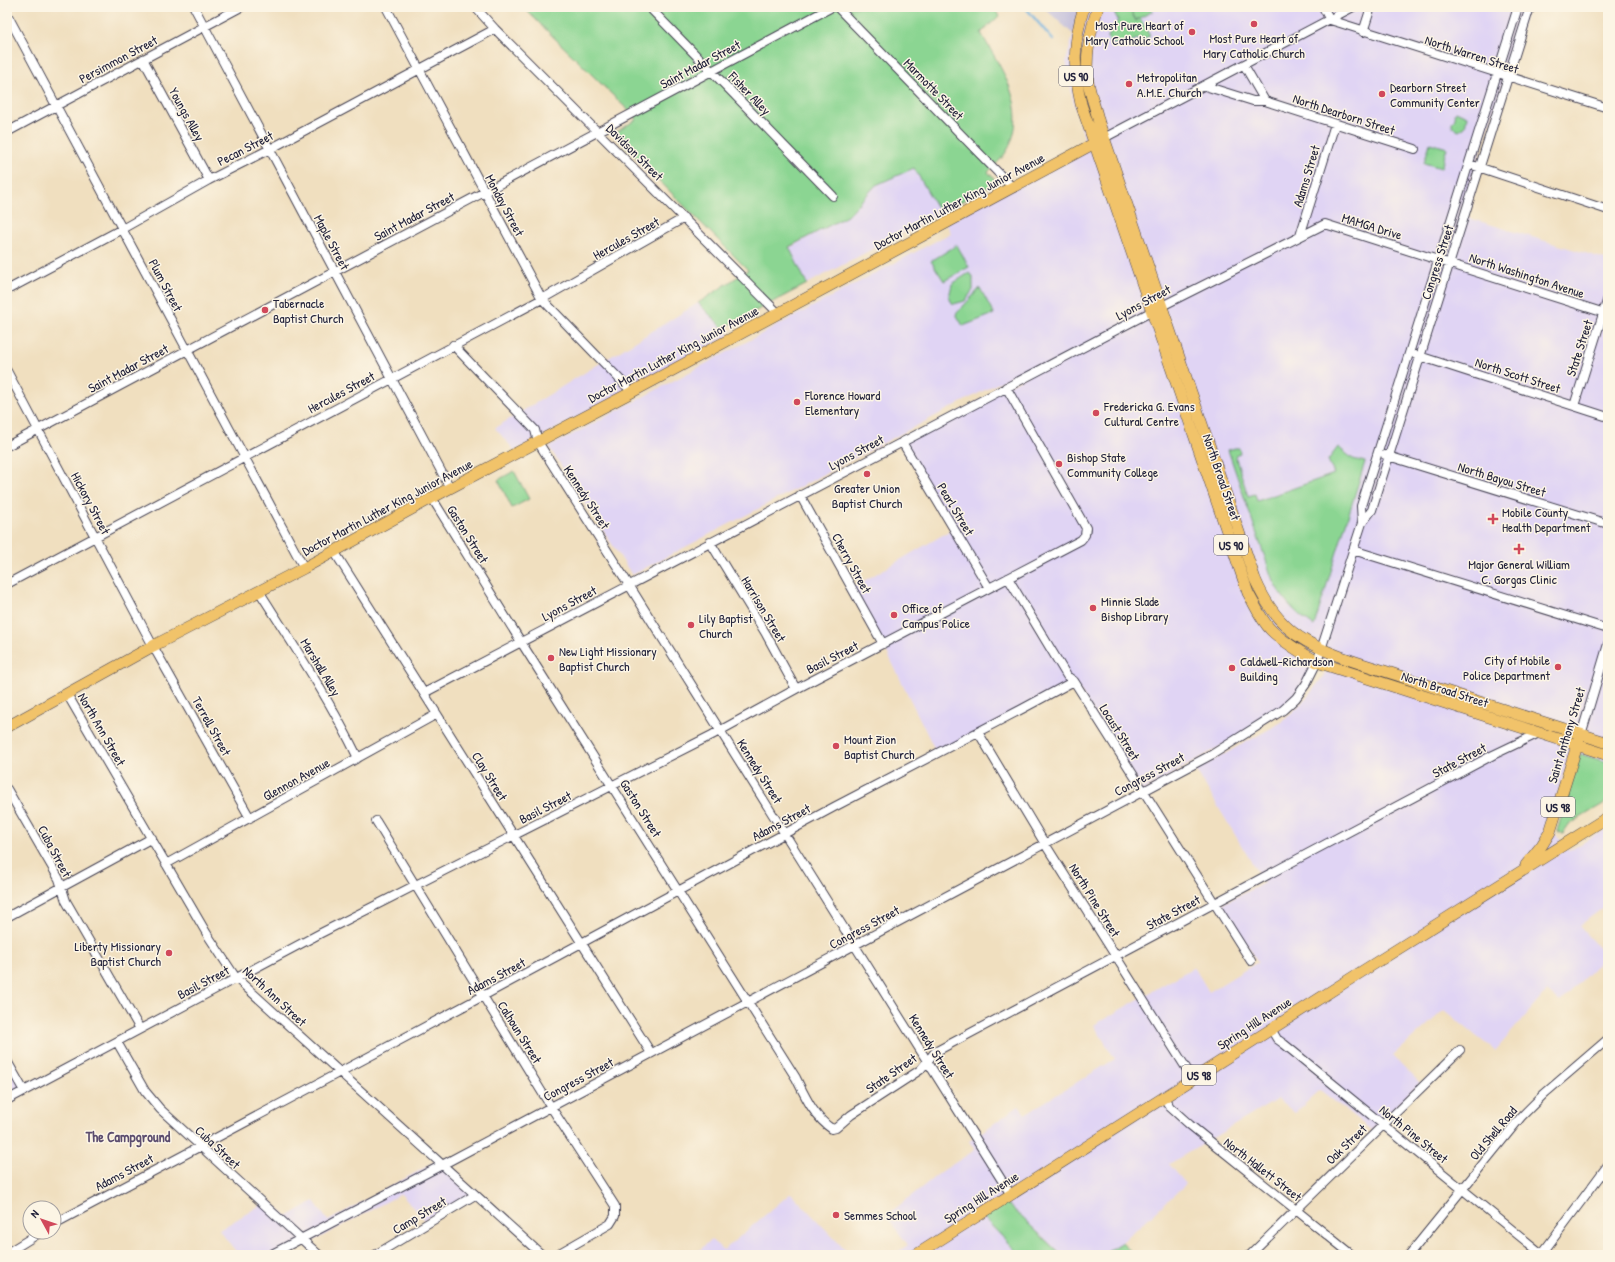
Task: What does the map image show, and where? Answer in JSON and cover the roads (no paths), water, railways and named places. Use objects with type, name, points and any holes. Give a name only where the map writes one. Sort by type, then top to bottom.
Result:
[{"type":"main road","name":"US 90","points":[[1084,7],[1075,50],[1076,80],[1081,104],[1094,144]]},
{"type":"main road","name":"US 90","points":[[1098,7],[1091,30],[1087,55],[1088,82],[1104,138]]},
{"type":"main road","name":"Doctor Martin Luther King Junior Avenue","points":[[7,726],[68,694],[153,646],[304,568],[450,488],[779,314],[1104,138]]},
{"type":"main road","name":"North Broad Street","points":[[1104,138],[1262,597],[1278,618],[1292,632],[1321,648],[1579,740],[1608,755]]},
{"type":"main road","name":"North Broad Street","points":[[1094,144],[1248,593],[1271,629],[1288,644],[1317,662],[1538,734],[1608,743]]},
{"type":"main road","name":"Saint Anthony Street","points":[[1520,873],[1542,845],[1550,832],[1579,740]]},
{"type":"main road","name":"Spring Hill Avenue","points":[[916,1255],[1608,817]]},
{"type":"street","name":"Maple Street","points":[[194,7],[450,488]]},
{"type":"street","name":"Persimmon Street","points":[[7,132],[241,7]]},
{"type":"street","name":"Monday Street","points":[[386,7],[542,299],[632,392]]},
{"type":"street","name":"Davidson Street","points":[[475,7],[495,29],[779,314]]},
{"type":"street","name":"Fisher Alley","points":[[649,7],[713,71],[833,196]]},
{"type":"street","name":"Saint Madar Street","points":[[7,446],[832,7]]},
{"type":"street","name":"Marmotte Street","points":[[837,7],[1013,188]]},
{"type":"street","points":[[1323,7],[1330,20]]},
{"type":"street","name":"Doctor Martin Luther King Junior Avenue","points":[[1104,138],[1353,7]]},
{"type":"street","points":[[1363,32],[1371,7]]},
{"type":"street","name":"Congress Street","points":[[270,1255],[442,1165],[1213,754],[1283,710],[1296,698],[1306,684],[1317,662],[1362,523],[1362,506],[1378,452],[1518,7]]},
{"type":"street","name":"Congress Street","points":[[1362,523],[1372,510],[1530,7]]},
{"type":"street","name":"Plum Street","points":[[7,14],[304,568]]},
{"type":"street","name":"North Warren Street","points":[[1330,20],[1508,78],[1608,108]]},
{"type":"street","name":"Pecan Street","points":[[7,290],[122,229],[209,180],[270,150],[495,29]]},
{"type":"street","name":"Youngs Alley","points":[[143,59],[209,180]]},
{"type":"street","points":[[1244,65],[1265,101]]},
{"type":"street","name":"North Dearborn Street","points":[[1205,86],[1252,100],[1265,101],[1416,149]]},
{"type":"street","name":"Adams Street","points":[[1300,236],[1335,124]]},
{"type":"street","points":[[1469,164],[1608,210]]},
{"type":"street","name":"Hercules Street","points":[[7,584],[453,345],[542,299],[684,218]]},
{"type":"street","name":"MAMGA Drive","points":[[1300,236],[1325,224],[1439,259]]},
{"type":"street","name":"Lyons Street","points":[[424,694],[1151,311],[1300,236]]},
{"type":"street","name":"North Washington Avenue","points":[[1439,259],[1606,313]]},
{"type":"street","name":"State Street","points":[[1574,406],[1606,313],[1608,298]]},
{"type":"street","name":"Kennedy Street","points":[[453,345],[534,430],[538,442],[1011,1195]]},
{"type":"street","name":"North Scott Street","points":[[1410,353],[1608,417]]},
{"type":"street","name":"Hickory Street","points":[[7,370],[153,646]]},
{"type":"street","name":"Basil Street","points":[[7,1100],[236,978],[612,786],[720,730],[796,688],[1081,540],[1085,535],[1086,528],[1006,387]]},
{"type":"street","name":"Pearl Street","points":[[902,442],[989,588]]},
{"type":"street","name":"North Bayou Street","points":[[1378,452],[1608,524]]},
{"type":"street","name":"Cherry Street","points":[[800,495],[883,644]]},
{"type":"street","name":"Gaston Street","points":[[432,498],[796,1078],[808,1102],[827,1126],[832,1129]]},
{"type":"street","name":"Harrison Street","points":[[710,542],[766,634],[796,688]]},
{"type":"street","points":[[1353,550],[1608,629]]},
{"type":"street","name":"Clay Street","points":[[334,551],[651,1053]]},
{"type":"street","name":"Locust Street","points":[[1008,578],[1067,676],[1074,681],[1251,961]]},
{"type":"street","name":"Marshall Alley","points":[[259,591],[314,678],[344,729],[358,758]]},
{"type":"street","name":"Saint Anthony Street","points":[[1579,740],[1608,644]]},
{"type":"street","name":"Terrell Street","points":[[153,646],[250,818]]},
{"type":"street","points":[[978,732],[1074,681]]},
{"type":"street","name":"North Ann Street","points":[[68,694],[207,934],[236,978],[542,1255]]},
{"type":"street","name":"Glennon Avenue","points":[[166,864],[437,714]]},
{"type":"street","name":"Adams Street","points":[[62,1220],[978,732]]},
{"type":"street","name":"North Pine Street","points":[[978,732],[1045,844],[1193,1079]]},
{"type":"street","name":"State Street","points":[[832,1129],[836,1128],[851,1115],[920,1070],[935,1052],[1493,755],[1538,734]]},
{"type":"street","name":"Cuba Street","points":[[7,789],[59,879],[66,902],[140,1029]]},
{"type":"street","name":"Calhoun Street","points":[[376,821],[551,1107],[616,1206],[615,1216],[610,1224],[556,1255]]},
{"type":"street","points":[[7,917],[152,838]]},
{"type":"street","name":"North Pine Street","points":[[1272,1029],[1277,1039],[1463,1189],[1542,1255]]},
{"type":"street","name":"Old Shell Road","points":[[1409,1255],[1522,1117],[1544,1094],[1608,1039]]},
{"type":"street","name":"Cuba Street","points":[[117,1042],[145,1091],[160,1109],[319,1255]]},
{"type":"street","name":"Oak Street","points":[[1250,1255],[1460,1050]]},
{"type":"street","points":[[7,1061],[24,1091]]},
{"type":"street","name":"North Hallett Street","points":[[1164,1098],[1170,1107],[1190,1125],[1352,1255]]},
{"type":"street","points":[[1542,1255],[1608,1165]]},
{"type":"street","name":"Camp Street","points":[[375,1255],[475,1195]]},
{"type":"street","points":[[10,1255],[7,1253],[28,1240]]},
{"type":"waterway","points":[[1025,7],[1053,40]]},
{"type":"place","name":"Most Pure Heart of Mary Catholic Church","points":[[1254,24]]},
{"type":"place","name":"Most Pure Heart of Mary Catholic School","points":[[1192,32]]},
{"type":"place","name":"Metropolitan A.M.E. Church","points":[[1129,84]]},
{"type":"place","name":"Dearborn Street Community Center","points":[[1382,94]]},
{"type":"place","name":"Tabernacle Baptist Church","points":[[265,310]]},
{"type":"place","name":"Florence Howard Elementary","points":[[797,402]]},
{"type":"place","name":"Fredericka G. Evans Cultural Centre","points":[[1096,413]]},
{"type":"place","name":"Bishop State Community College","points":[[1059,464]]},
{"type":"place","name":"Greater Union Baptist Church","points":[[867,474]]},
{"type":"place","name":"Mobile County Health Department","points":[[1493,519]]},
{"type":"place","name":"Major General William C. Gorgas Clinic","points":[[1519,549]]},
{"type":"place","name":"Minnie Slade Bishop Library","points":[[1093,608]]},
{"type":"place","name":"Office of Campus Police","points":[[894,615]]},
{"type":"place","name":"Lily Baptist Church","points":[[691,625]]},
{"type":"place","name":"New Light Missionary Baptist Church","points":[[551,658]]},
{"type":"place","name":"City of Mobile Police Department","points":[[1558,667]]},
{"type":"place","name":"Caldwell-Richardson Building","points":[[1232,668]]},
{"type":"place","name":"Mount Zion Baptist Church","points":[[836,746]]},
{"type":"place","name":"Liberty Missionary Baptist Church","points":[[169,953]]},
{"type":"place","name":"Semmes School","points":[[836,1215]]},
{"type":"district","name":"The Campground","points":[[128,1136]]}]
